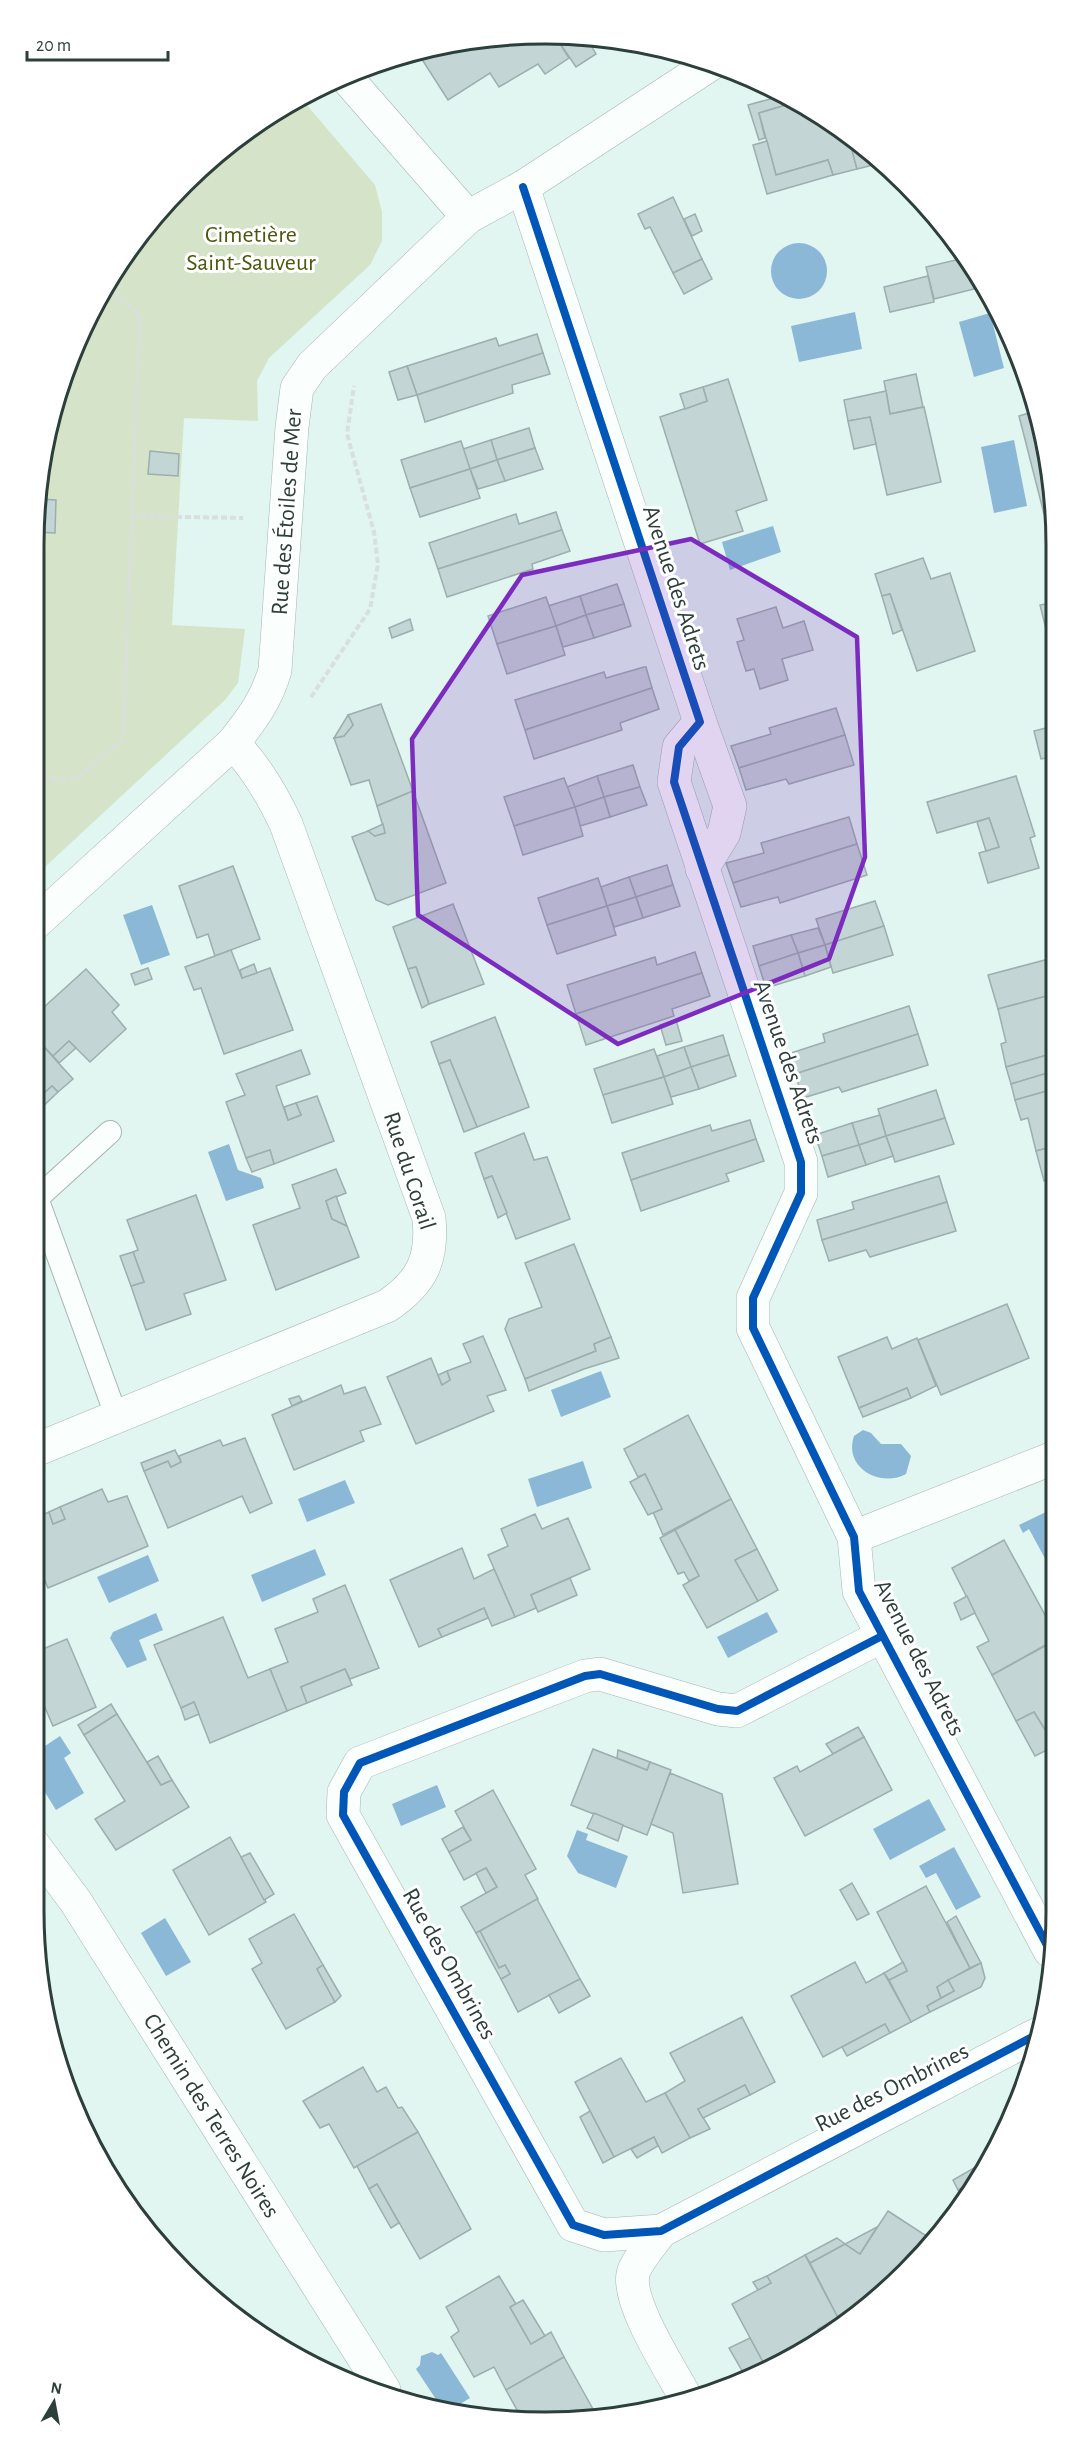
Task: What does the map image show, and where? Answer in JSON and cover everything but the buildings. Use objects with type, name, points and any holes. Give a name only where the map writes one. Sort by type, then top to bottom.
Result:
[{"type":"street","name":"Rue des Étoiles de Mer","points":[[44,915],[233,743],[261,708],[275,670],[297,388],[312,366],[468,217],[523,187],[703,69]]},
{"type":"street","points":[[351,83],[468,217]]},
{"type":"street","name":"Avenue des Adrets","points":[[523,187],[700,722],[730,806],[724,833],[702,869]]},
{"type":"street","name":"Avenue des Adrets","points":[[700,722],[679,747],[674,782],[801,1162],[801,1193],[753,1298],[753,1328],[854,1537],[859,1591],[1045,1942]]},
{"type":"street","name":"Rue du Corail","points":[[44,1447],[387,1306],[406,1293],[425,1267],[431,1241],[429,1218],[286,824],[250,760],[233,743]]},
{"type":"street","points":[[854,1537],[1046,1461]]},
{"type":"street","name":"Rue des Ombrines","points":[[882,1636],[737,1711],[718,1709],[600,1674],[585,1676],[360,1763],[344,1792],[343,1815],[573,2225],[604,2235],[661,2231],[1030,2038]]},
{"type":"street","name":"Chemin des Terres Noires","points":[[44,1859],[76,1902],[381,2385]]},
{"type":"street","points":[[661,2231],[633,2272],[633,2293],[654,2339],[683,2393]]},
{"type":"lane","points":[[44,1192],[110,1132]]},
{"type":"lane","points":[[44,1224],[117,1418]]},
{"type":"path","points":[[44,778],[75,779],[123,740],[140,315],[113,291]]},
{"type":"path","points":[[309,701],[370,609],[378,564],[374,532],[347,434],[355,380]]},
{"type":"path","points":[[131,516],[286,519]]},
{"type":"highlighted area","points":[[691,539],[857,637],[865,857],[829,959],[618,1044],[418,915],[412,739],[522,575]]},
{"type":"green space","name":"Cimetière Saint-Sauveur","points":[[306,104],[375,185],[382,212],[382,241],[370,265],[269,358],[257,381],[258,421],[184,418],[172,625],[245,629],[238,683],[225,700],[44,868],[45,512],[53,447],[70,384],[95,323],[111,294],[128,266],[168,214],[190,190],[240,147],[266,128]]},
{"type":"water","points":[[793,243],[805,243],[819,251],[827,265],[825,282],[819,291],[805,299],[793,299],[776,287],[771,277],[771,265],[783,248]]},
{"type":"water","points":[[855,312],[862,349],[799,362],[791,326]]},
{"type":"water","points":[[990,313],[1004,368],[974,377],[959,322]]},
{"type":"water","points":[[1014,440],[1027,506],[994,513],[981,447]]},
{"type":"water","points":[[773,526],[781,552],[730,570],[722,542]]},
{"type":"water","points":[[152,905],[170,955],[141,965],[123,915]]},
{"type":"water","points":[[229,1144],[238,1170],[261,1178],[264,1188],[226,1201],[208,1152]]},
{"type":"water","points":[[601,1371],[611,1397],[561,1417],[551,1390]]},
{"type":"water","points":[[863,1430],[871,1433],[881,1444],[901,1444],[911,1456],[906,1474],[896,1478],[876,1477],[859,1466],[852,1447],[854,1436]]},
{"type":"water","points":[[583,1461],[592,1488],[537,1507],[528,1479]]},
{"type":"water","points":[[345,1480],[355,1503],[307,1522],[298,1499]]},
{"type":"water","points":[[1046,1512],[1046,1560],[1029,1529],[1023,1533],[1019,1525]]},
{"type":"water","points":[[315,1549],[326,1575],[262,1602],[251,1575]]},
{"type":"water","points":[[148,1555],[159,1581],[109,1603],[97,1577]]},
{"type":"water","points":[[767,1612],[778,1632],[728,1658],[717,1637]]},
{"type":"water","points":[[156,1613],[163,1630],[139,1640],[147,1660],[127,1668],[110,1638],[113,1632]]},
{"type":"water","points":[[60,1736],[71,1753],[64,1758],[84,1793],[56,1810],[44,1791],[44,1747]]},
{"type":"water","points":[[437,1785],[446,1807],[401,1826],[392,1804]]},
{"type":"water","points":[[929,1799],[946,1830],[890,1860],[873,1829]]},
{"type":"water","points":[[577,1830],[588,1834],[586,1840],[628,1856],[616,1888],[578,1873],[567,1856]]},
{"type":"water","points":[[954,1847],[981,1897],[956,1910],[936,1873],[926,1878],[919,1866]]},
{"type":"water","points":[[165,1918],[191,1962],[166,1976],[141,1933]]},
{"type":"water","points":[[432,2352],[438,2355],[441,2353],[470,2398],[459,2405],[437,2400],[416,2369],[420,2365],[421,2356]]},
{"type":"cycle path","points":[[523,187],[700,722],[679,747],[674,782],[801,1162],[801,1193],[753,1298],[753,1328],[854,1537],[859,1591],[1045,1942]]},
{"type":"cycle path","points":[[882,1636],[737,1711],[718,1709],[600,1674],[585,1676],[360,1763],[344,1792],[343,1815],[573,2225],[604,2235],[661,2231],[1030,2038]]}]
